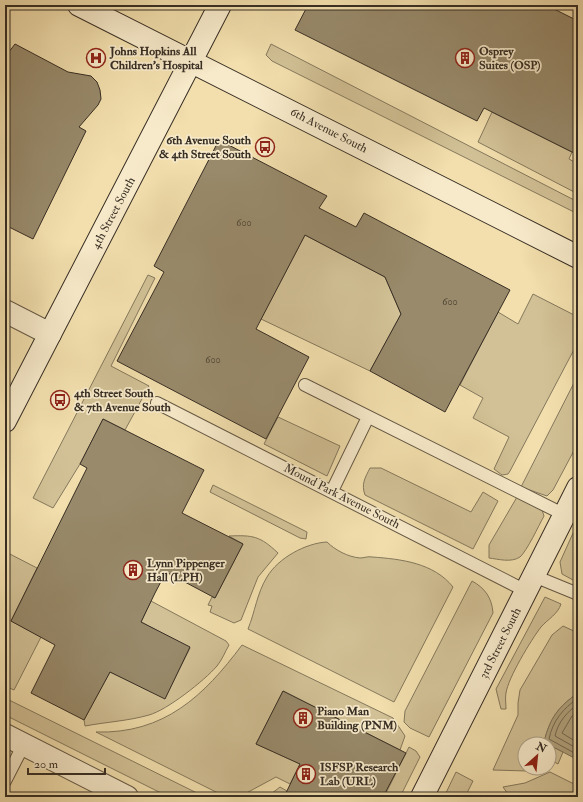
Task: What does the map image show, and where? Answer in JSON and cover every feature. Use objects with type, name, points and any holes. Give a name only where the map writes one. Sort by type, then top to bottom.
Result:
[{"type":"street","name":"6th Avenue South","points":[[79,5],[578,256]]},
{"type":"street","name":"4th Street South","points":[[5,421],[220,5]]},
{"type":"street","points":[[5,311],[50,334]]},
{"type":"street","name":"3rd Street South","points":[[422,797],[578,488]]},
{"type":"street","points":[[14,740],[127,797]]},
{"type":"lane","points":[[305,385],[565,515]]},
{"type":"lane","name":"Mound Park Avenue South","points":[[157,403],[332,490],[530,583],[578,594]]},
{"type":"lane","points":[[332,490],[368,417]]},
{"type":"lane","points":[[5,781],[14,740]]},
{"type":"shaded area","points":[[271,44],[578,202],[578,214],[272,61],[266,55]]},
{"type":"shaded area","points":[[492,112],[572,152],[569,159],[578,164],[578,194],[478,142]]},
{"type":"shaded area","points":[[305,235],[385,277],[401,314],[370,371],[261,319]]},
{"type":"shaded area","points":[[148,275],[155,278],[111,366],[149,386],[125,430],[103,419],[80,464],[53,508],[33,498]]},
{"type":"shaded area","points":[[533,294],[578,317],[578,342],[510,471],[508,474],[502,475],[494,469],[509,437],[473,418],[483,398],[460,385],[498,312],[518,324]]},
{"type":"shaded area","points":[[578,375],[578,443],[553,490],[547,496],[521,487]]},
{"type":"shaded area","points":[[278,417],[340,446],[327,476],[264,444]]},
{"type":"shaded area","points":[[370,468],[381,468],[471,512],[483,492],[498,501],[473,549],[365,495],[365,478]]},
{"type":"shaded area","points":[[213,485],[307,532],[306,539],[300,538],[210,492]]},
{"type":"shaded area","points":[[517,497],[542,510],[544,516],[520,557],[513,560],[489,558],[489,545]]},
{"type":"shaded area","points":[[578,522],[578,576],[576,580],[573,580],[562,574],[560,562]]},
{"type":"shaded area","points":[[229,536],[250,536],[256,538],[266,543],[278,553],[258,577],[241,620],[234,623],[210,612],[212,606],[208,605],[212,597],[215,598],[243,544]]},
{"type":"shaded area","points":[[327,542],[342,553],[355,557],[394,559],[427,567],[436,572],[453,587],[394,702],[248,629],[261,589],[272,570],[293,553],[310,545]]},
{"type":"shaded area","points":[[6,552],[37,568],[11,621],[41,637],[14,690],[5,686]]},
{"type":"shaded area","points":[[472,581],[481,587],[487,594],[493,613],[429,737],[410,728],[404,722],[405,711]]},
{"type":"shaded area","points":[[545,597],[561,604],[560,608],[541,627],[520,659],[508,686],[506,695],[506,709],[501,709],[496,689]]},
{"type":"shaded area","points":[[151,601],[226,641],[229,645],[217,666],[195,687],[157,712],[133,719],[85,726],[84,720],[110,672],[165,698],[190,648],[141,622]]},
{"type":"shaded area","points":[[563,626],[578,633],[578,693],[560,708],[552,720],[546,736],[517,736],[517,771],[493,770],[518,715],[520,690],[552,635]]},
{"type":"shaded area","points":[[242,645],[393,718],[405,736],[400,750],[283,691],[256,744],[300,764],[290,784],[276,777],[239,797],[226,797],[96,732],[120,731],[142,726],[162,719],[197,695],[213,680]]},
{"type":"shaded area","points":[[5,698],[205,797],[169,797],[5,715]]},
{"type":"shaded area","points":[[409,747],[416,751],[420,757],[400,797],[384,797]]},
{"type":"shaded area","points":[[557,749],[563,752],[557,763]]},
{"type":"shaded area","points":[[456,772],[473,781],[465,797],[444,797]]},
{"type":"shaded area","points":[[541,776],[557,776],[578,786],[578,797],[510,797],[503,787],[525,783]]},
{"type":"shaded area","points":[[280,787],[287,791],[284,797],[267,797]]},
{"type":"water","points":[[578,693],[578,760],[557,749],[557,736],[546,736],[552,720],[565,703]]},
{"type":"building","name":"Osprey Suites (OSP)","points":[[308,5],[546,5],[578,21],[578,155],[484,108],[477,121],[295,30]]},
{"type":"building","points":[[15,44],[68,72],[91,76],[97,82],[101,99],[98,105],[79,127],[86,131],[33,239],[5,225],[5,57]]},
{"type":"building","points":[[219,140],[327,196],[319,208],[356,227],[364,213],[510,290],[445,412],[370,371],[401,314],[385,277],[305,235],[256,329],[309,357],[266,439],[117,361],[164,272],[154,266]]},
{"type":"building","name":"Lynn Pippenger Hall (LPH)","points":[[103,419],[204,470],[182,513],[243,544],[215,598],[166,572],[155,593],[141,622],[190,647],[165,699],[110,672],[84,720],[31,693],[55,645],[11,621],[87,468],[80,464]]},
{"type":"building","name":"Piano Man Building (PNM)","points":[[283,691],[406,753],[383,797],[284,797],[300,764],[256,744]]},
{"type":"place","name":"Johns Hopkins All Children's Hospital","points":[[96,58]]},
{"type":"place","name":"Osprey Suites (OSP)","points":[[465,58]]},
{"type":"place","name":"6th Avenue South & 4th Street South","points":[[265,147]]},
{"type":"place","name":"4th Street South & 7th Avenue South","points":[[60,400]]},
{"type":"place","name":"Lynn Pippenger Hall (LPH)","points":[[133,570]]},
{"type":"place","name":"Piano Man Building (PNM)","points":[[303,718]]},
{"type":"place","name":"ISFSP Research Lab (URL)","points":[[306,774]]}]
